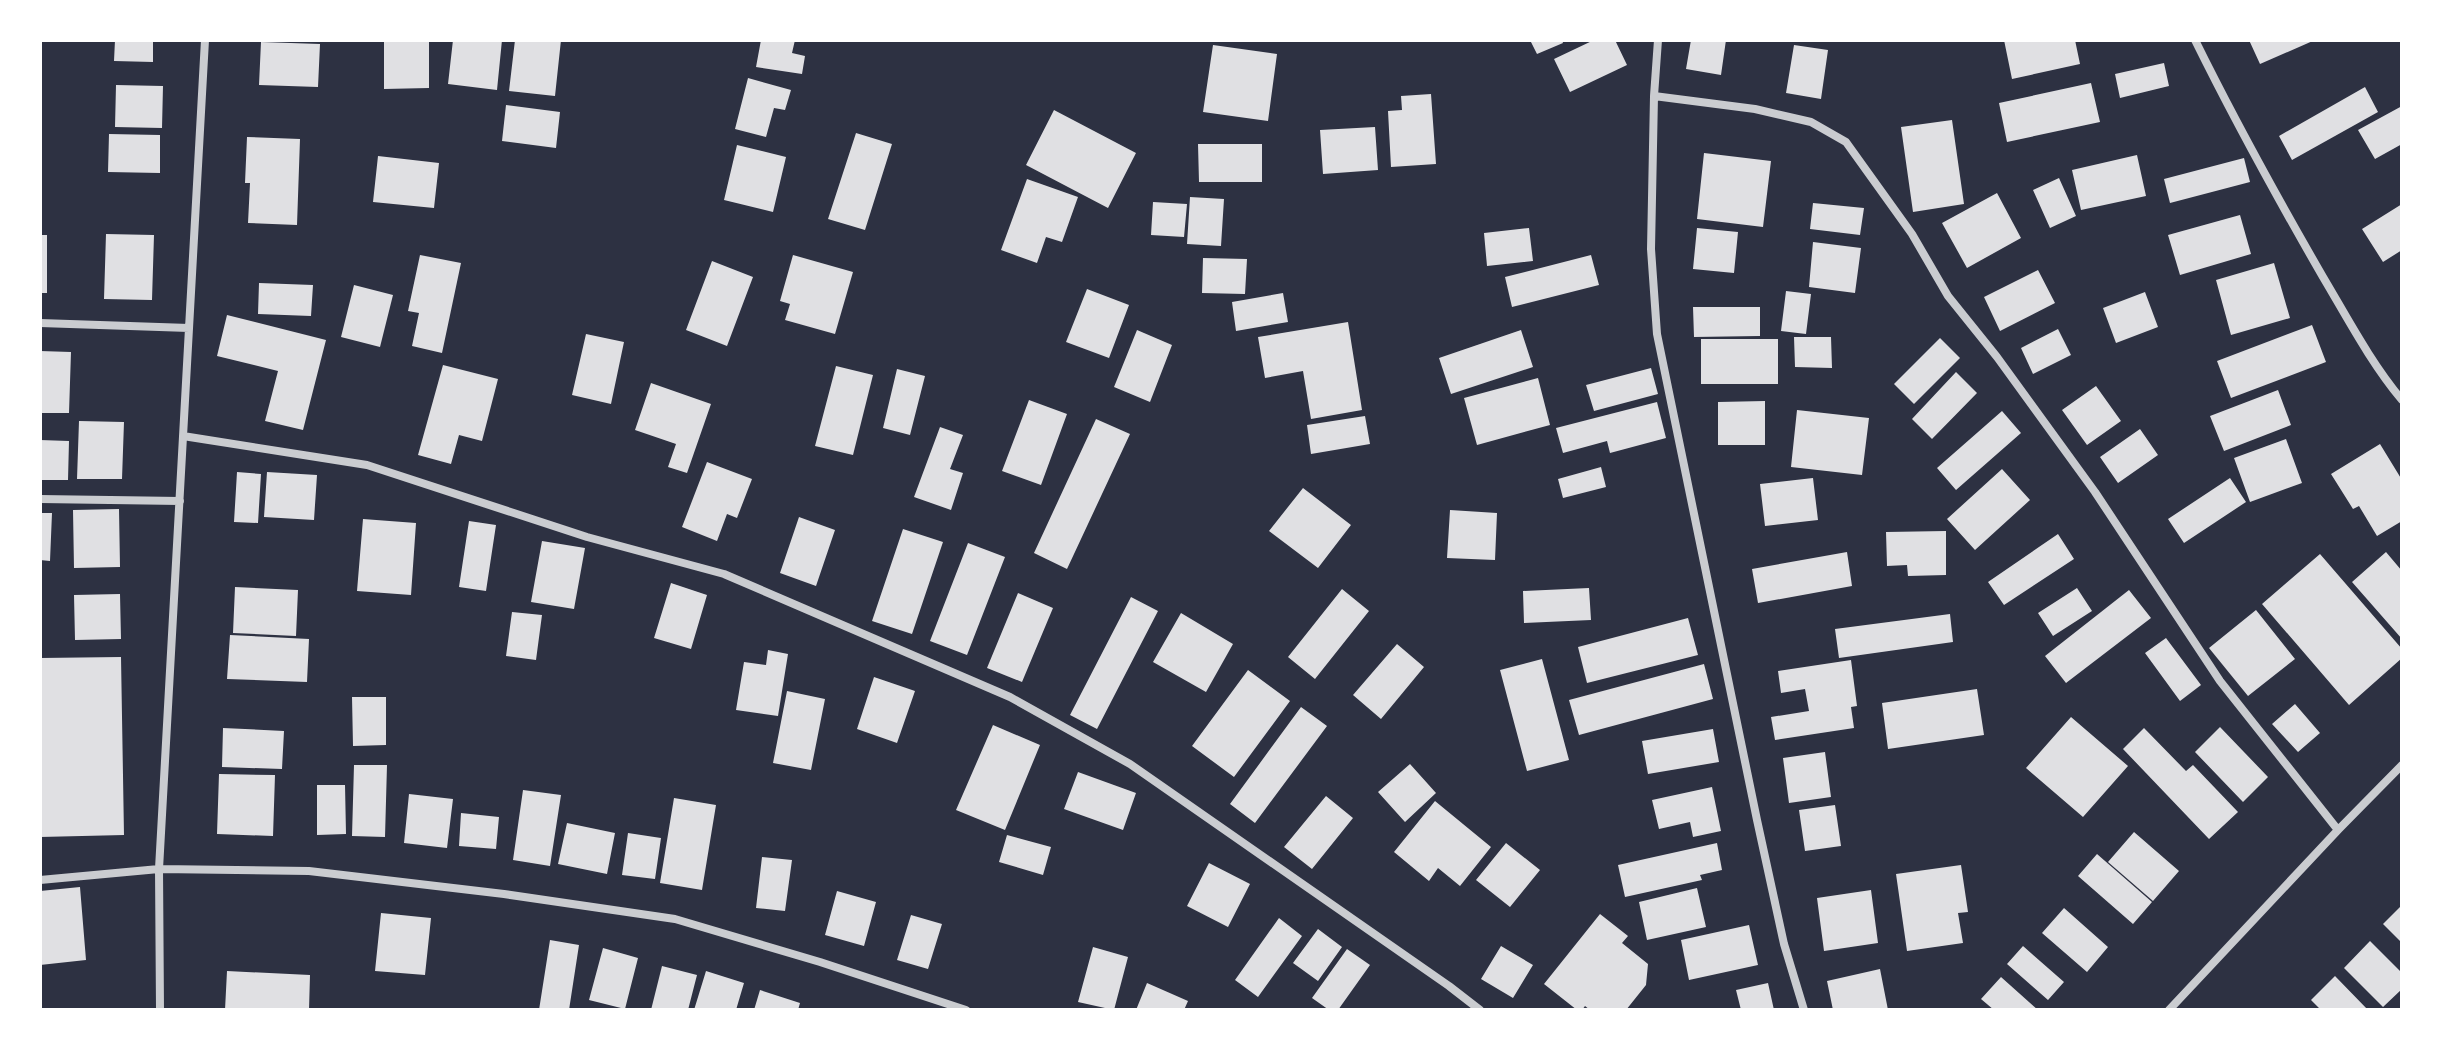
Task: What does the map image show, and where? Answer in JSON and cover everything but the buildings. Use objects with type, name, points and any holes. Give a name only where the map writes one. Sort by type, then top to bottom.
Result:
[{"type":"street","points":[[160,1010],[159,869],[205,40]]},
{"type":"street","points":[[1658,40],[1651,249],[1657,334],[1757,820],[1784,944],[1804,1010]]},
{"type":"street","points":[[2195,40],[2238,128],[2282,206],[2381,375],[2402,400]]},
{"type":"street","points":[[1654,96],[1755,109],[1811,122],[1846,142],[1912,234],[1948,296],[1997,357],[2095,492],[2220,681],[2338,830]]},
{"type":"street","points":[[40,323],[189,328]]},
{"type":"street","points":[[183,436],[367,465],[587,537],[724,574],[1010,697],[1130,764],[1480,1010]]},
{"type":"street","points":[[40,499],[180,501]]},
{"type":"street","points":[[2169,1010],[2402,765]]},
{"type":"street","points":[[40,880],[159,869],[309,871],[504,894],[675,919],[966,1010]]}]
